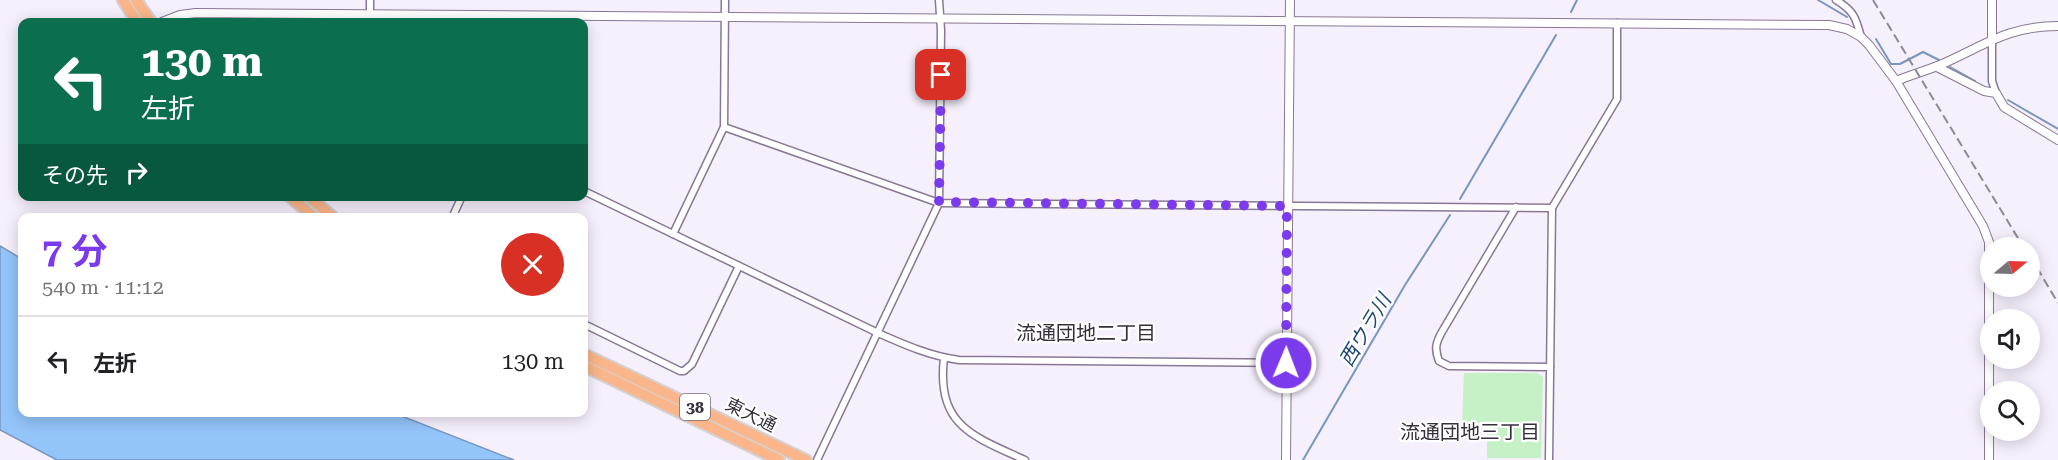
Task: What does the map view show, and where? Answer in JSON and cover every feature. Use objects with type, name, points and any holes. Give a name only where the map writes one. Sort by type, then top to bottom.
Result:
[{"type":"highway","points":[[123,0],[134,18]]},
{"type":"highway","points":[[136,0],[148,18]]},
{"type":"highway","points":[[295,201],[309,213]]},
{"type":"highway","points":[[314,201],[328,213]]},
{"type":"highway","name":"東大通","points":[[588,356],[807,460]]},
{"type":"highway","name":"東大通","points":[[588,368],[779,460]]},
{"type":"street","points":[[370,0],[370,18]]},
{"type":"street","points":[[673,234],[724,127],[725,0]]},
{"type":"street","points":[[817,460],[939,202],[941,41],[939,0]]},
{"type":"street","points":[[1286,460],[1290,0]]},
{"type":"street","points":[[1836,0],[1848,7],[1856,17],[1861,37]]},
{"type":"street","points":[[1992,0],[1992,81],[1996,93],[2004,107],[2058,141]]},
{"type":"street","points":[[172,18],[196,13],[341,18]]},
{"type":"street","points":[[548,18],[725,17],[1617,23],[1829,25],[1847,29],[1861,37],[1896,81],[1983,226],[1989,242],[1989,460]]},
{"type":"street","points":[[1549,460],[1552,208],[1617,99],[1617,23]]},
{"type":"street","points":[[1896,81],[1937,67],[1992,38],[2026,28],[2058,26]]},
{"type":"street","points":[[1937,67],[1984,92],[1996,93]]},
{"type":"street","points":[[724,127],[939,202],[1552,208]]},
{"type":"street","points":[[588,193],[914,350],[944,358],[1286,363]]},
{"type":"street","points":[[1516,207],[1435,344],[1436,354],[1439,361],[1449,366],[1550,367]]},
{"type":"street","points":[[588,326],[684,371],[692,364],[739,266]]},
{"type":"street","points":[[944,358],[943,395],[950,412],[958,422],[975,435],[1025,460]]},
{"type":"green space","points":[[1464,373],[1537,373],[1543,377],[1541,458],[1487,458],[1487,422],[1462,424]]},
{"type":"water","points":[[0,246],[18,257],[18,417],[404,417],[514,460],[57,460],[0,430]]},
{"type":"waterway","name":"西ウラ川","points":[[1571,12],[1577,0]]},
{"type":"waterway","points":[[1818,0],[1847,17]]},
{"type":"waterway","name":"西ウラ川","points":[[1460,199],[1556,35]]},
{"type":"waterway","points":[[1876,39],[1891,64],[1900,64],[1923,52],[1939,60]]},
{"type":"waterway","points":[[1950,67],[1975,81]]},
{"type":"waterway","points":[[2008,100],[2058,129]]},
{"type":"waterway","name":"西ウラ川","points":[[1303,460],[1405,285],[1450,215]]},
{"type":"railway","points":[[1873,0],[2017,237]]},
{"type":"railway","points":[[2040,273],[2058,303]]},
{"type":"district","name":"流通団地二丁目","points":[[1086,333]]},
{"type":"district","name":"流通団地三丁目","points":[[1470,432]]},
{"type":"route","points":[[941,75],[939,202],[1287,206],[1286,363]]}]
